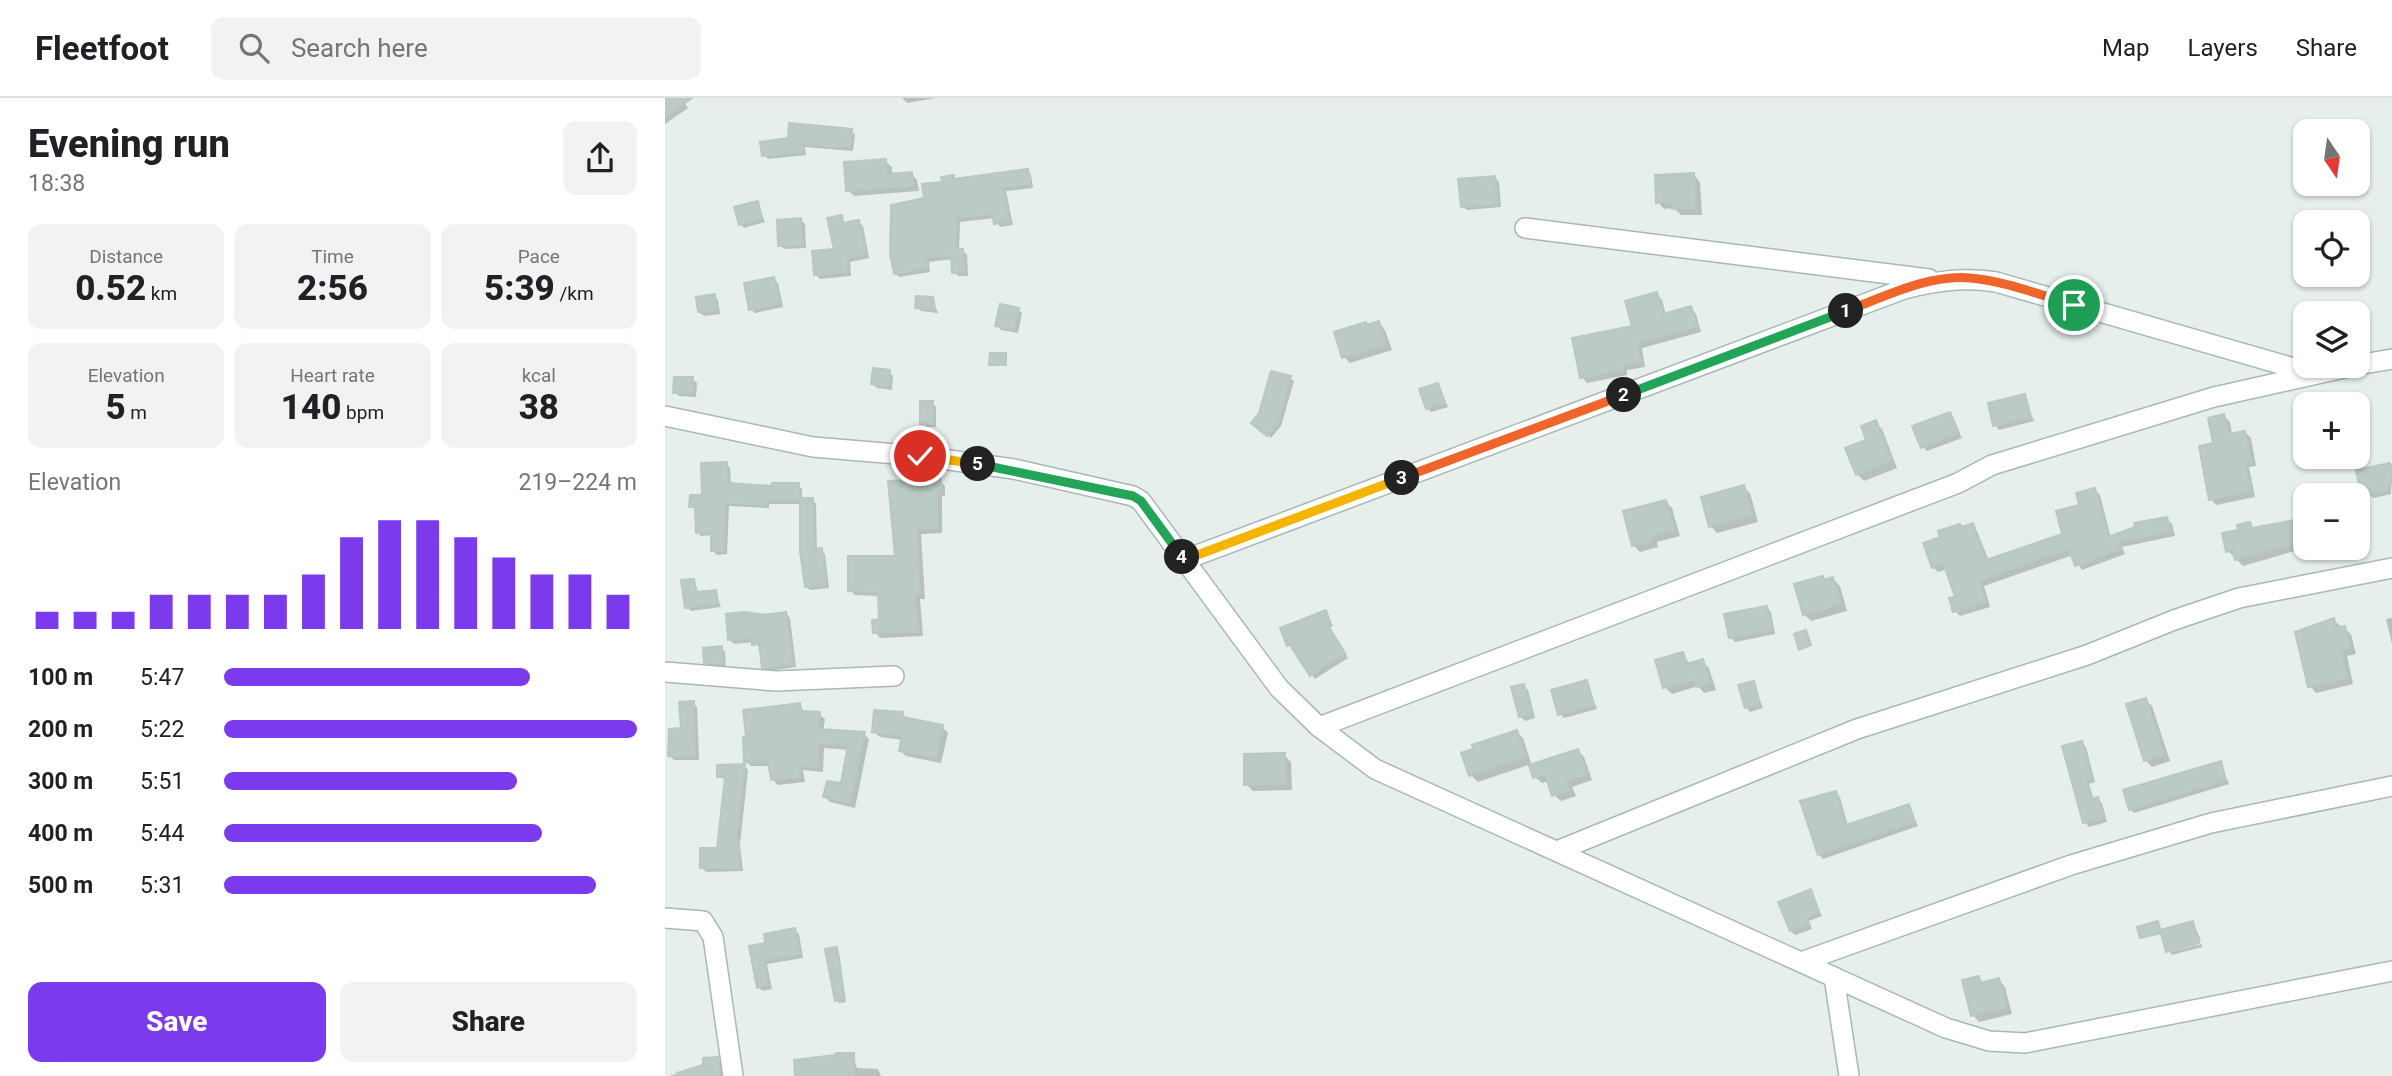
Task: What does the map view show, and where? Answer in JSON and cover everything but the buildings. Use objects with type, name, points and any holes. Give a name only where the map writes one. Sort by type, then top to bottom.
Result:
[{"type":"street","points":[[1525,228],[1940,280]]},
{"type":"street","points":[[1184,560],[1904,289],[1940,280],[1968,278],[1996,282],[2293,368]]},
{"type":"street","points":[[2370,363],[2392,359]]},
{"type":"street","points":[[1319,727],[1958,483],[1992,464],[2214,397],[2293,377]]},
{"type":"street","points":[[665,416],[813,447],[920,456],[1014,469],[1117,490],[1141,501],[1279,688],[1319,727],[1375,769],[1946,1028],[1990,1041],[2025,1043],[2392,971]]},
{"type":"street","points":[[1557,851],[1857,729],[2087,655],[2200,611],[2239,598],[2392,568]]},
{"type":"street","points":[[665,672],[776,681],[894,676]]},
{"type":"street","points":[[1801,962],[2071,865],[2198,827],[2392,786]]},
{"type":"street","points":[[665,918],[703,921],[711,933],[733,1076]]},
{"type":"street","points":[[1834,977],[1849,1076]]},
{"type":"route","points":[[920,456],[1014,469],[1125,492],[1141,501],[1184,560],[1904,289],[1940,280],[1968,278],[1996,282],[2074,305]]}]
